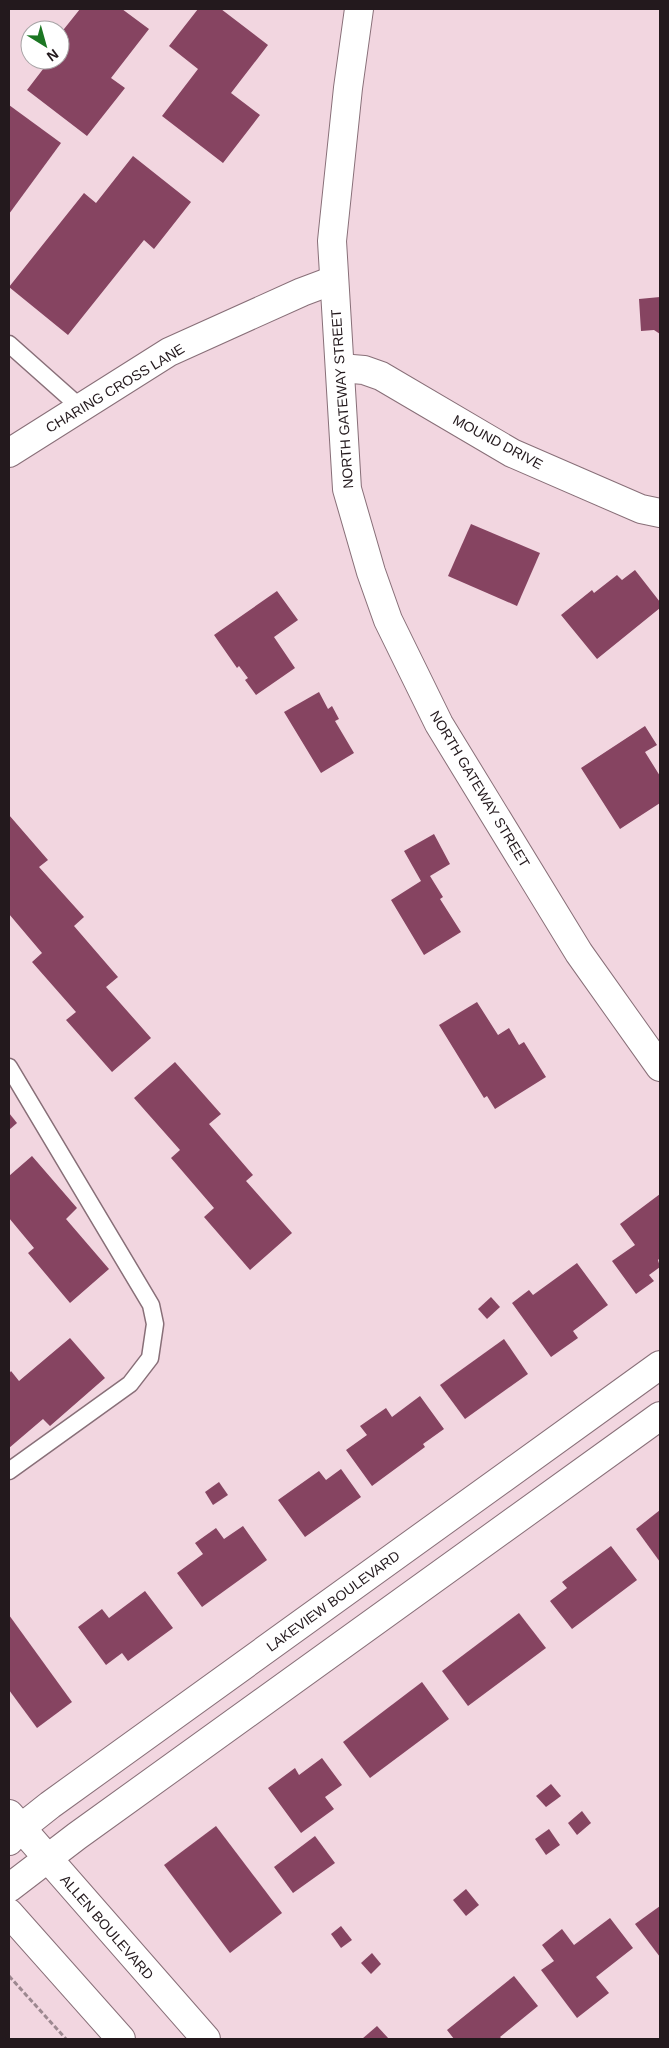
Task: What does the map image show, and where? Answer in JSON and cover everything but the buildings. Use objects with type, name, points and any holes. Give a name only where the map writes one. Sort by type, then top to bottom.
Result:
[{"type":"street","name":"NORTH GATEWAY STREET","points":[[359,9],[348,88],[332,241],[347,489],[371,572],[388,620],[439,724],[579,953],[660,1067]]},
{"type":"street","name":"CHARING CROSS LANE","points":[[9,454],[169,352],[302,292],[334,280]]},
{"type":"street","name":"MOUND DRIVE","points":[[340,368],[364,370],[381,376],[516,455],[641,509],[660,513]]},
{"type":"street","name":"LAKEVIEW BOULEVARD","points":[[13,1828],[58,1800],[660,1365]]},
{"type":"street","points":[[9,1888],[660,1416]]},
{"type":"street","name":"ALLEN BOULEVARD","points":[[13,1828],[47,1859],[206,2039]]},
{"type":"street","points":[[9,1913],[121,2039]]},
{"type":"lane","points":[[9,344],[81,408]]},
{"type":"lane","points":[[9,1066],[151,1305],[155,1324],[150,1358],[130,1384],[9,1471]]},
{"type":"path","points":[[9,1976],[66,2039]]}]
